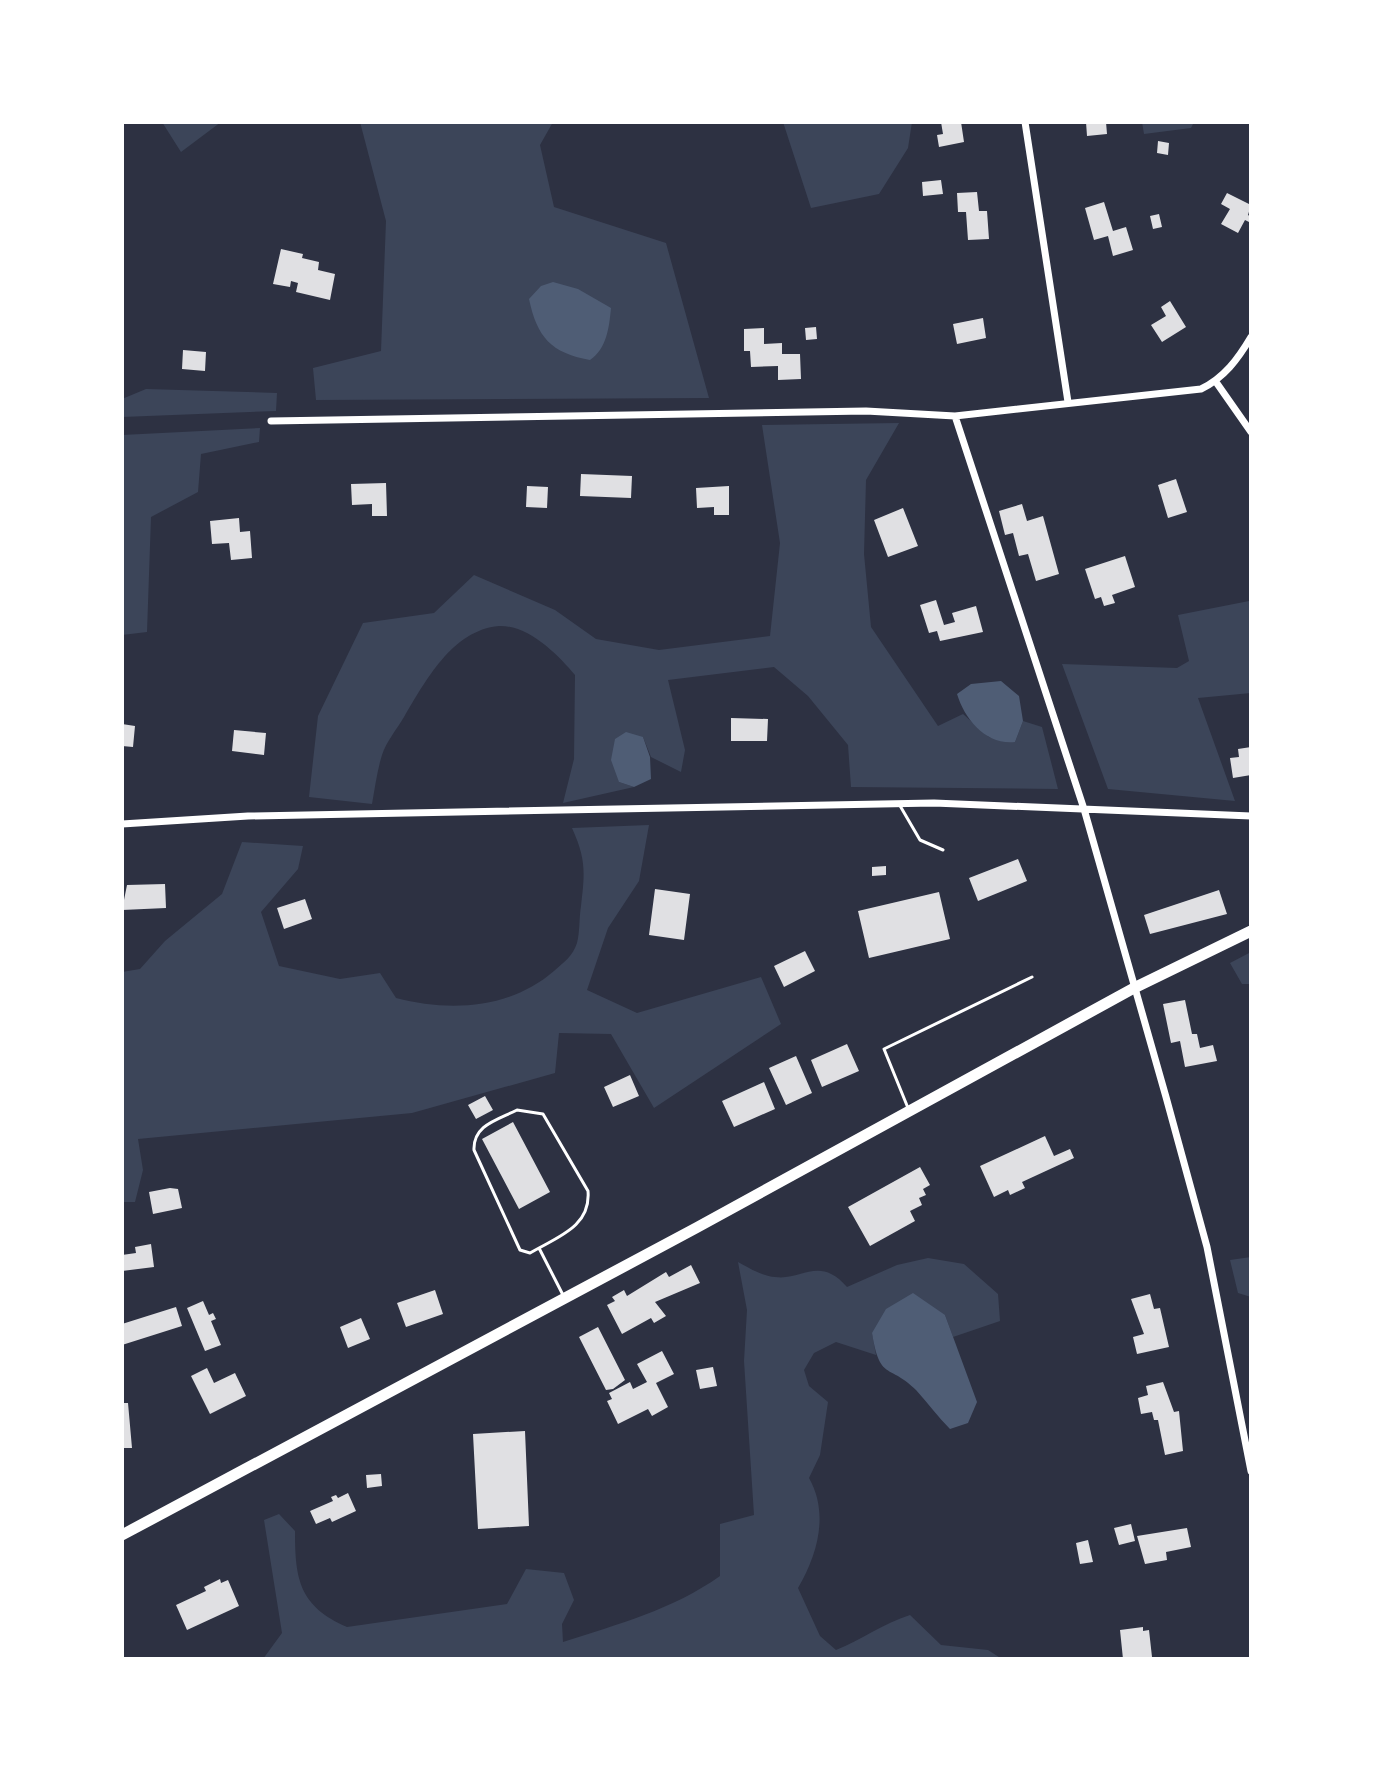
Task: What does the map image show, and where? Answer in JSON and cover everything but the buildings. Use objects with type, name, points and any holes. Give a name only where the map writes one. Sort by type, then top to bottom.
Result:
[{"type":"main road","points":[[122,1535],[564,1299],[1134,988],[1251,931]]},
{"type":"street","points":[[1025,122],[1068,402]]},
{"type":"street","points":[[271,421],[866,411],[955,416],[1201,389],[1216,382],[1251,337]]},
{"type":"street","points":[[1216,382],[1251,432]]},
{"type":"street","points":[[955,416],[1084,809],[1207,1247],[1251,1471]]},
{"type":"street","points":[[122,824],[248,816],[899,804],[1251,816]]},
{"type":"lane","points":[[899,804],[920,840],[943,850]]},
{"type":"lane","points":[[910,1111],[884,1049],[1032,977]]},
{"type":"lane","points":[[517,1110],[543,1114],[588,1191],[589,1203],[582,1222],[539,1248],[530,1253],[520,1250],[474,1150],[473,1137],[478,1130],[517,1110]]},
{"type":"lane","points":[[539,1248],[564,1299]]},
{"type":"shaded area","points":[[162,122],[221,122],[181,152]]},
{"type":"shaded area","points":[[360,122],[553,122],[540,145],[554,207],[666,243],[709,398],[316,400],[313,368],[381,351],[386,221]]},
{"type":"shaded area","points":[[783,122],[912,122],[908,148],[879,194],[811,208]]},
{"type":"shaded area","points":[[1142,122],[1194,122],[1191,128],[1144,134]]},
{"type":"shaded area","points":[[553,282],[578,289],[611,308],[604,344],[590,360],[556,348],[536,324],[529,299],[541,286]]},
{"type":"shaded area","points":[[146,389],[277,393],[276,411],[122,417],[122,399]]},
{"type":"shaded area","points":[[899,423],[866,480],[864,554],[871,627],[938,726],[963,714],[989,737],[1015,742],[1023,721],[1042,727],[1058,789],[851,787],[848,745],[808,696],[774,667],[668,680],[685,750],[681,772],[651,757],[643,737],[619,782],[634,787],[563,803],[574,759],[575,675],[532,636],[521,630],[499,626],[467,637],[431,674],[384,750],[372,804],[309,797],[318,716],[363,623],[434,613],[474,575],[555,610],[596,639],[659,650],[770,636],[780,543],[762,425]]},
{"type":"shaded area","points":[[260,428],[259,442],[201,454],[198,492],[151,517],[147,632],[122,635],[122,435]]},
{"type":"shaded area","points":[[1249,601],[1251,693],[1198,698],[1235,801],[1108,789],[1062,664],[1177,668],[1189,661],[1178,615]]},
{"type":"shaded area","points":[[1001,681],[1019,696],[1023,721],[1015,742],[995,739],[978,729],[965,713],[957,694],[971,684]]},
{"type":"shaded area","points":[[626,732],[643,737],[650,757],[651,779],[634,787],[619,782],[611,760],[615,739]]},
{"type":"shaded area","points":[[649,825],[639,881],[608,928],[587,990],[637,1013],[761,977],[781,1024],[654,1108],[611,1034],[559,1033],[555,1073],[412,1113],[138,1139],[143,1170],[135,1202],[122,1202],[122,972],[140,969],[165,941],[222,894],[242,842],[303,846],[298,869],[261,912],[279,966],[340,979],[380,973],[396,998],[458,1006],[499,1000],[518,993],[537,984],[573,952],[579,934],[584,875],[580,848],[572,828]]},
{"type":"shaded area","points":[[1251,952],[1251,984],[1242,984],[1230,963]]},
{"type":"shaded area","points":[[1251,1257],[1251,1297],[1238,1293],[1230,1260]]},
{"type":"shaded area","points":[[928,1258],[964,1264],[998,1294],[1000,1321],[953,1337],[945,1315],[872,1333],[876,1355],[836,1342],[814,1353],[804,1370],[809,1386],[828,1402],[820,1455],[809,1478],[819,1505],[816,1547],[798,1588],[820,1636],[836,1650],[910,1615],[941,1645],[988,1650],[1002,1659],[263,1659],[282,1633],[264,1520],[279,1514],[295,1531],[296,1563],[309,1600],[331,1619],[347,1627],[507,1604],[526,1569],[564,1573],[574,1600],[562,1624],[563,1642],[644,1615],[702,1588],[720,1576],[720,1524],[754,1515],[744,1361],[747,1310],[738,1262],[775,1277],[828,1272],[847,1287],[897,1265]]},
{"type":"shaded area","points":[[913,1293],[945,1315],[977,1402],[968,1423],[950,1429],[916,1390],[887,1370],[878,1359],[872,1333],[886,1309]]}]
